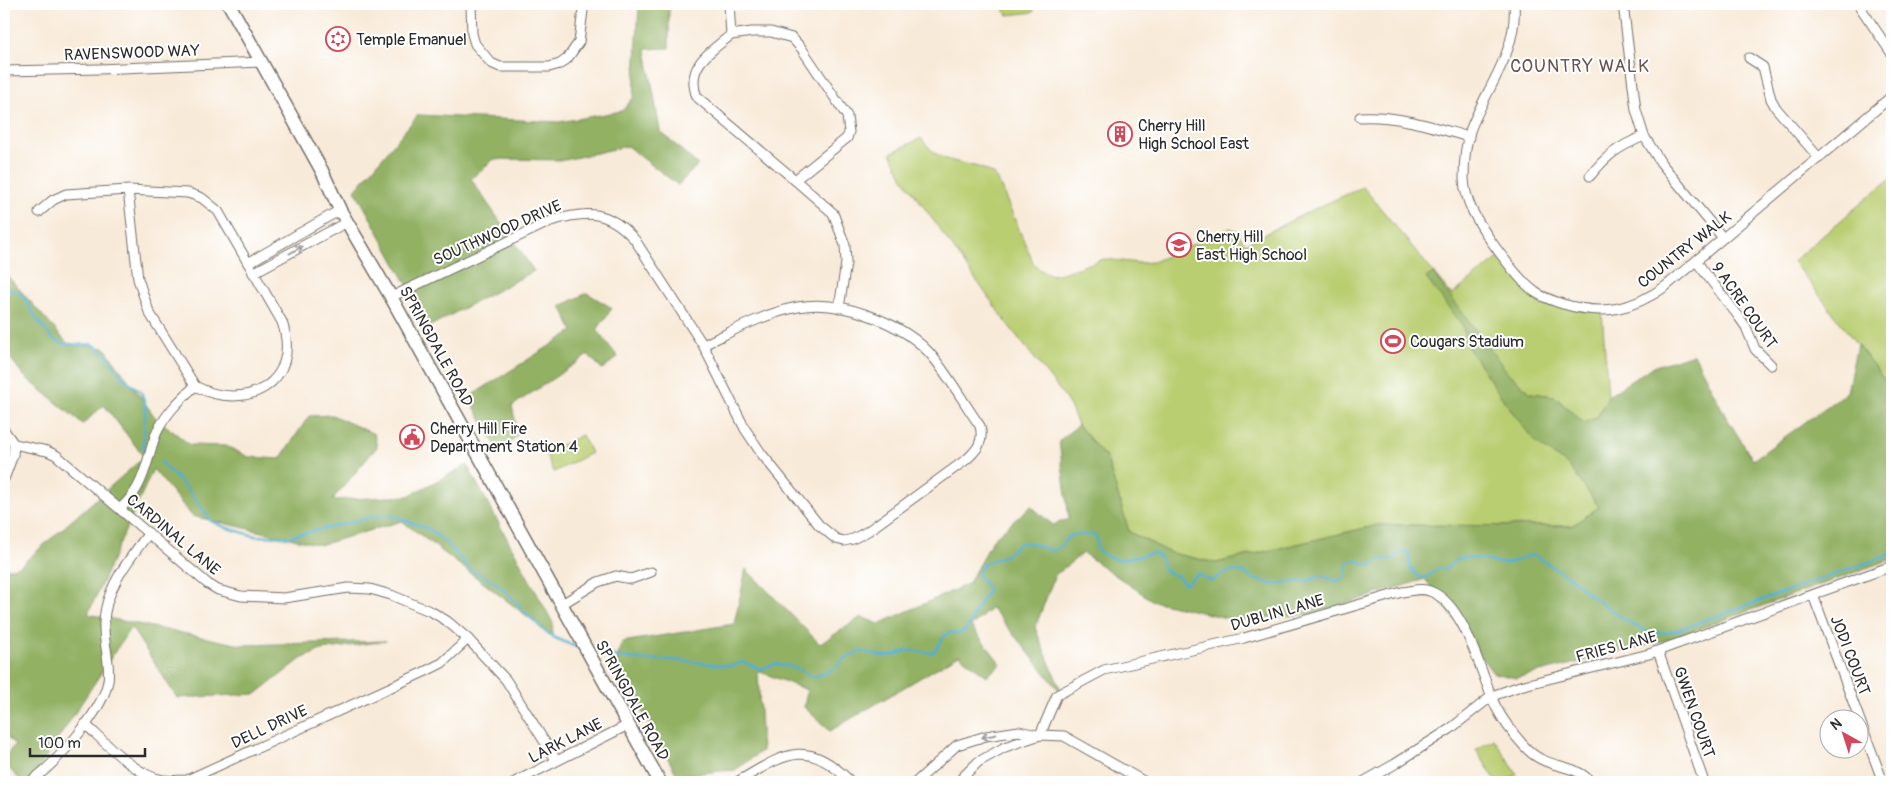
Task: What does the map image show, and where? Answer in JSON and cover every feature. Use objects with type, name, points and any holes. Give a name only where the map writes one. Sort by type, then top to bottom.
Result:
[{"type":"main road","name":"SPRINGDALE ROAD","points":[[229,4],[322,171],[340,210],[391,297],[660,782]]},
{"type":"street","points":[[471,4],[472,34],[475,44],[492,63],[500,67],[549,67],[560,64],[567,59],[579,42],[583,10]]},
{"type":"street","points":[[729,4],[731,35]]},
{"type":"street","name":"COUNTRY WALK","points":[[1514,4],[1515,13],[1507,54],[1481,105],[1469,137],[1464,162],[1464,181],[1470,207],[1501,256],[1535,292],[1549,299],[1578,308],[1602,310],[1621,308],[1651,296],[1696,261],[1892,96]]},
{"type":"street","points":[[1623,4],[1636,110],[1644,136],[1661,163],[1723,238]]},
{"type":"street","points":[[1858,4],[1892,54]]},
{"type":"street","points":[[795,180],[847,138],[849,132],[847,116],[802,49],[792,38],[784,34],[771,32],[731,35],[709,53],[697,66],[693,77],[693,87],[697,97],[832,213],[846,245],[846,263],[839,308]]},
{"type":"street","points":[[1749,58],[1763,67],[1771,99],[1776,108],[1819,158]]},
{"type":"street","name":"RAVENSWOOD WAY","points":[[4,71],[262,62]]},
{"type":"street","points":[[1360,117],[1382,116],[1407,120],[1469,137]]},
{"type":"street","points":[[1590,176],[1605,157],[1644,136]]},
{"type":"street","points":[[39,212],[53,200],[66,194],[128,190],[188,193],[202,198],[218,211],[282,322],[286,334],[287,354],[283,368],[277,376],[256,393],[250,395],[220,395],[204,391],[195,386],[150,312],[138,279],[128,190]]},
{"type":"street","points":[[248,263],[340,210]]},
{"type":"street","name":"SOUTHWOOD DRIVE","points":[[391,297],[551,221],[571,215],[588,214],[602,216],[624,227],[635,240],[703,345],[744,429],[761,454],[823,530],[836,539],[844,541],[853,539],[868,531],[978,449],[982,433],[980,426],[932,356],[890,324],[869,316],[839,308],[821,306],[798,307],[766,317],[703,345]]},
{"type":"street","points":[[254,273],[347,222]]},
{"type":"street","name":"9 ACRE COURT","points":[[1696,261],[1739,317],[1756,349],[1770,365]]},
{"type":"street","points":[[120,509],[136,491],[143,477],[157,433],[163,422],[176,403],[195,386]]},
{"type":"street","points":[[4,430],[14,444],[13,455],[4,480]]},
{"type":"street","name":"CARDINAL LANE","points":[[14,444],[47,451],[56,455],[208,584],[218,590],[241,596],[284,598],[348,588],[370,589],[391,595],[432,612],[447,621],[468,639],[506,680],[556,760]]},
{"type":"street","points":[[30,782],[58,757],[97,709],[104,695],[108,680],[104,624],[111,594],[121,572],[149,534]]},
{"type":"street","name":"FRIES LANE","points":[[1363,782],[1450,729],[1492,696],[1520,686],[1658,651],[1892,566]]},
{"type":"street","points":[[562,604],[598,582],[616,576],[631,579],[650,572]]},
{"type":"street","name":"DUBLIN LANE","points":[[1038,735],[1058,695],[1104,670],[1244,638],[1402,592],[1420,589],[1439,595],[1448,602],[1456,614],[1474,649],[1492,696],[1503,718],[1525,747],[1539,760],[1580,772],[1592,782]]},
{"type":"street","name":"JODI COURT","points":[[1813,595],[1883,782]]},
{"type":"street","name":"DELL DRIVE","points":[[85,724],[111,748],[146,775],[164,780],[187,780],[442,663],[468,639]]},
{"type":"street","name":"GWEN COURT","points":[[1658,651],[1704,782]]},
{"type":"street","name":"LARK LANE","points":[[515,782],[628,725]]},
{"type":"street","points":[[916,782],[957,746],[986,736],[1019,731],[1038,735],[1064,736],[1145,782]]},
{"type":"street","points":[[958,782],[978,762],[1005,747],[1038,735]]},
{"type":"street","points":[[737,782],[790,755],[802,754],[823,759],[851,782]]},
{"type":"green space","points":[[639,4],[669,4],[669,48],[646,49],[660,131],[698,165],[678,185],[627,146],[565,160],[494,159],[471,179],[534,271],[430,326],[355,190],[418,115],[559,122],[622,111],[634,97]]},
{"type":"green space","points":[[1005,4],[1042,4],[1033,7],[1034,12],[1008,15],[1005,12]]},
{"type":"green space","points":[[921,138],[938,155],[984,169],[997,178],[1033,262],[1040,270],[1052,275],[1104,259],[1139,263],[1153,262],[1230,228],[1237,231],[1245,244],[1363,187],[1452,295],[1501,256],[1535,292],[1602,311],[1608,396],[1597,417],[1584,423],[1554,396],[1531,393],[1510,375],[1599,507],[1572,526],[1378,525],[1216,563],[1171,553],[1129,532],[1107,459],[1078,425],[1070,406],[1061,392],[1009,326],[903,178],[891,153]]},
{"type":"green space","points":[[1892,177],[1892,390],[1793,261]]},
{"type":"green space","points":[[4,272],[67,343],[105,348],[155,417],[190,445],[226,446],[249,457],[280,459],[309,416],[332,415],[374,434],[377,447],[332,500],[408,496],[467,465],[553,623],[552,635],[402,521],[320,545],[192,516],[153,469],[88,614],[241,645],[386,641],[321,650],[301,659],[256,694],[177,698],[131,627],[30,782],[22,782],[4,763],[4,757],[15,745],[4,734],[4,570],[20,566],[144,457],[104,405],[83,424],[24,376],[4,350]]},
{"type":"green space","points":[[1433,273],[1508,373],[1531,393],[1554,396],[1584,423],[1597,417],[1608,396],[1652,367],[1694,354],[1725,415],[1753,460],[1847,392],[1857,344],[1892,390],[1892,559],[1668,640],[1516,678],[1493,673],[1425,579],[1313,614],[1235,620],[1153,601],[1083,553],[1055,575],[1035,628],[1063,695],[992,608],[971,626],[1001,664],[987,676],[959,655],[830,731],[804,707],[807,690],[758,671],[762,751],[735,770],[677,775],[616,664],[622,642],[734,624],[746,569],[820,644],[861,617],[879,624],[968,584],[993,539],[1031,506],[1053,525],[1069,519],[1059,441],[1078,425],[1107,459],[1129,532],[1171,553],[1216,563],[1378,525],[1572,526],[1599,507],[1569,466],[1535,442],[1507,405],[1465,343],[1463,327],[1426,278]]},
{"type":"green space","points":[[587,293],[612,308],[597,330],[618,357],[602,369],[588,355],[512,406],[518,434],[500,454],[469,397],[573,331],[561,306]]},
{"type":"green space","points":[[582,435],[591,453],[554,472],[545,453]]},
{"type":"green space","points":[[1494,739],[1517,774],[1504,782],[1497,782],[1476,750]]},
{"type":"waterway","points":[[4,286],[22,295],[38,321],[52,338],[64,344],[91,344],[96,346],[106,355],[123,378],[141,392],[146,406],[143,445],[146,453]]},
{"type":"waterway","points":[[160,461],[190,492],[211,521],[255,536],[288,537],[385,515],[429,529],[445,542],[470,569],[496,583],[504,590],[543,630],[555,638],[579,648]]},
{"type":"waterway","points":[[609,655],[641,660],[674,660],[732,666],[742,662],[761,669],[775,664],[797,668],[815,677],[834,669],[842,660],[861,651],[883,656],[895,655],[908,650],[932,653],[946,634],[949,632],[961,633],[970,624],[976,610],[989,590],[978,576],[979,570],[985,563],[1007,554],[1020,543],[1030,543],[1053,551],[1074,534],[1093,535],[1097,538],[1097,550],[1109,557],[1120,560],[1156,554],[1160,558],[1165,571],[1177,576],[1185,584],[1198,574],[1211,581],[1226,572],[1237,571],[1243,572],[1253,579],[1275,585],[1307,581],[1321,576],[1337,581],[1346,577],[1347,565],[1350,561],[1356,560],[1369,566],[1380,560],[1393,559],[1404,551],[1409,554],[1410,568],[1418,576],[1425,578],[1439,568],[1446,570],[1454,561],[1460,559],[1473,558],[1508,563],[1534,555],[1572,579],[1591,596],[1631,624],[1651,633],[1671,632],[1892,554]]},
{"type":"place","name":"Temple Emanuel","points":[[338,39]]},
{"type":"place","name":"Cherry Hill High School East","points":[[1120,134]]},
{"type":"place","name":"Cherry Hill East High School","points":[[1179,245]]},
{"type":"place","name":"Cougars Stadium","points":[[1393,341]]},
{"type":"place","name":"Cherry Hill Fire Department Station 4","points":[[412,437]]},
{"type":"district","name":"COUNTRY WALK","points":[[1580,66]]}]
